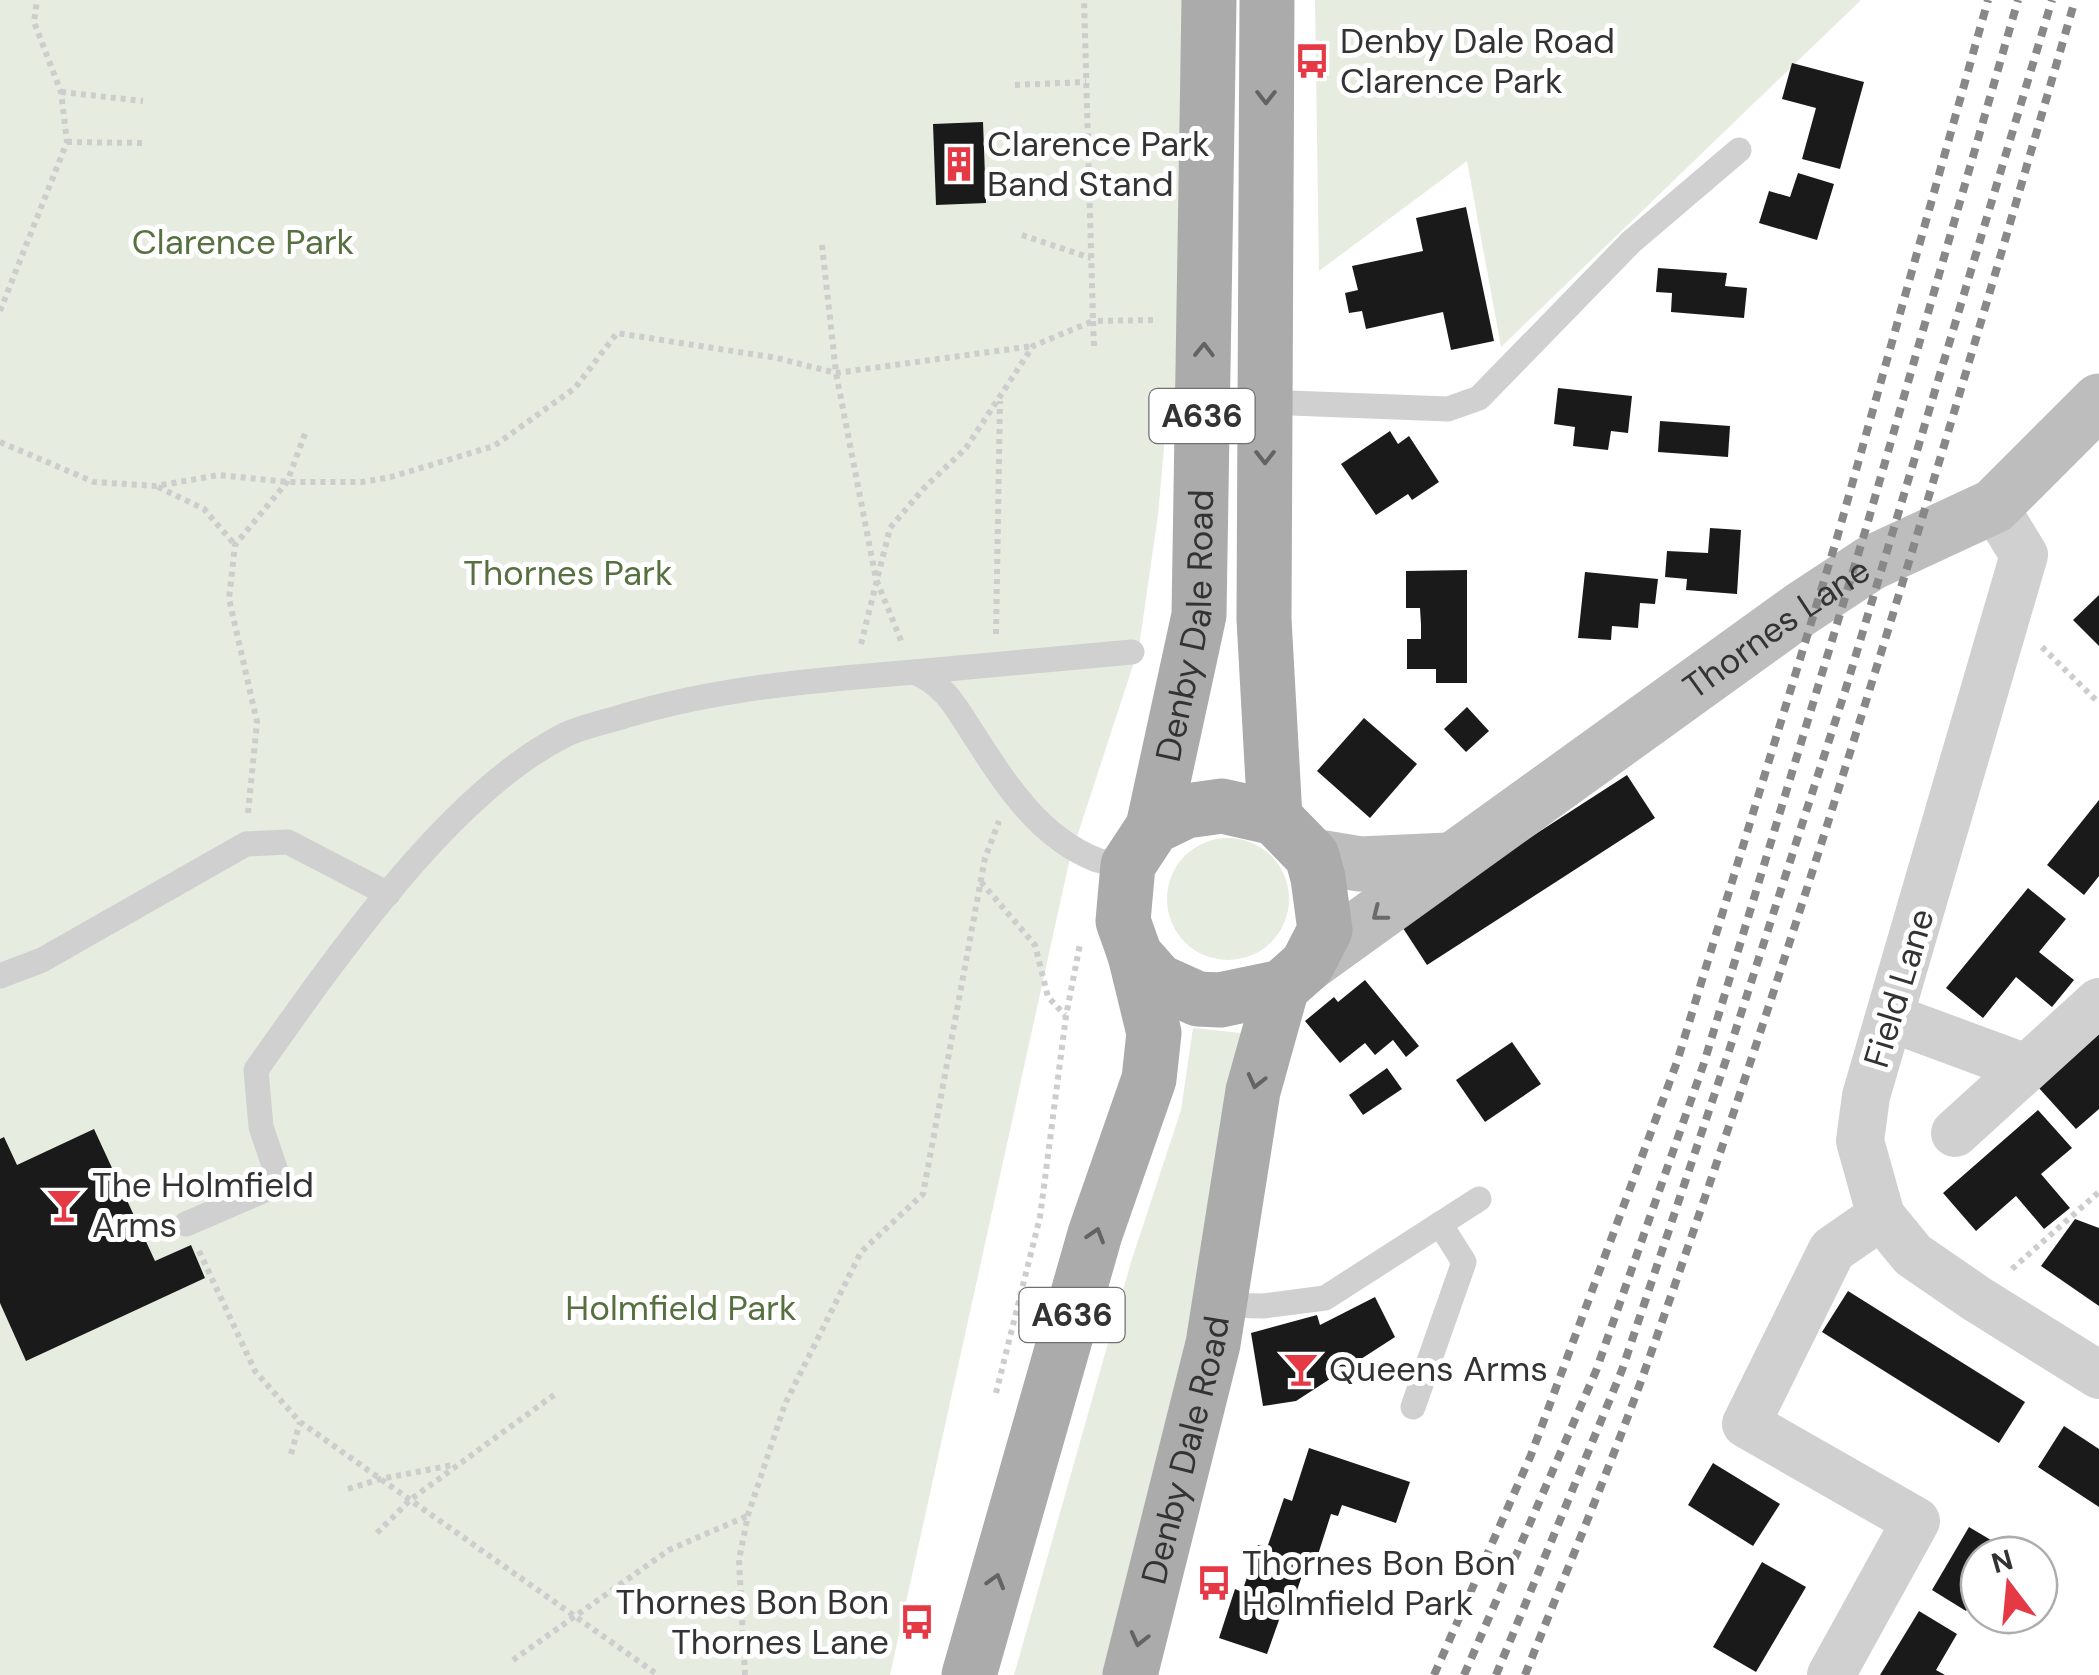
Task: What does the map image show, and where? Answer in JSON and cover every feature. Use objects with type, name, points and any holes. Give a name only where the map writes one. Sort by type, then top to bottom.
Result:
[{"type":"main road","name":"Denby Dale Road","points":[[1140,846],[1199,616],[1209,0]]},
{"type":"main road","name":"Denby Dale Road","points":[[1267,0],[1264,619],[1293,836]]},
{"type":"main road","points":[[1140,846],[1186,812],[1222,806],[1293,836]]},
{"type":"main road","name":"A636","points":[[1293,836],[1318,878],[1325,930],[1294,976]]},
{"type":"main road","name":"A636","points":[[970,1675],[1096,1234],[1149,1079],[1154,1033],[1136,956],[1123,921],[1140,846]]},
{"type":"main road","points":[[1136,956],[1158,981],[1198,998],[1220,1000],[1294,976]]},
{"type":"main road","name":"Denby Dale Road","points":[[1130,1675],[1213,1344],[1252,1092],[1294,976]]},
{"type":"street","name":"Thornes Lane","points":[[1294,976],[1448,860],[1801,609],[1870,563],[1994,506],[2099,401]]},
{"type":"street","name":"Field Lane","points":[[1994,506],[2024,555],[1866,1096],[1860,1141],[1881,1216],[1914,1255],[2099,1375]]},
{"type":"street","points":[[1293,836],[1360,864],[1448,860]]},
{"type":"street","points":[[1955,1133],[2099,1002]]},
{"type":"street","points":[[1891,1018],[2026,1068]]},
{"type":"street","points":[[1831,1675],[1916,1521],[1746,1424],[1832,1250],[1881,1216]]},
{"type":"lane","points":[[1265,402],[1448,409],[1479,398],[1630,242],[1739,150]]},
{"type":"lane","points":[[186,1224],[272,1187],[278,1178],[261,1127],[256,1070],[388,894],[500,777],[564,735],[660,705],[771,684],[1132,652]]},
{"type":"lane","points":[[914,672],[928,678],[953,701],[1010,791],[1036,818],[1097,860],[1140,846]]},
{"type":"lane","points":[[0,976],[42,960],[246,844],[288,842],[388,894]]},
{"type":"lane","points":[[1219,1304],[1263,1306],[1324,1298],[1479,1199]]},
{"type":"lane","points":[[1413,1407],[1464,1262],[1440,1224]]},
{"type":"path","points":[[0,311],[68,142],[61,92],[34,22],[37,0]]},
{"type":"path","points":[[1084,0],[1094,346]]},
{"type":"path","points":[[1016,85],[1086,82]]},
{"type":"path","points":[[61,92],[143,101]]},
{"type":"path","points":[[68,142],[142,143]]},
{"type":"path","points":[[1022,236],[1091,258]]},
{"type":"path","points":[[822,245],[836,373],[876,579],[914,672]]},
{"type":"path","points":[[0,442],[94,482],[156,486],[219,476],[287,482],[362,482],[391,478],[494,446],[575,388],[618,333],[777,358],[836,373],[1033,346],[1093,320],[1205,320]]},
{"type":"path","points":[[853,677],[890,528],[966,448],[1033,346]]},
{"type":"path","points":[[995,665],[1000,399]]},
{"type":"path","points":[[246,844],[256,722],[229,599],[235,546],[287,482],[306,431]]},
{"type":"path","points":[[156,486],[204,509],[235,546]]},
{"type":"path","points":[[2009,614],[2099,702]]},
{"type":"path","points":[[745,1675],[739,1560],[748,1515],[785,1404],[861,1252],[923,1194],[985,858]]},
{"type":"path","points":[[980,882],[1034,945],[1048,997],[1066,1016]]},
{"type":"path","points":[[992,1406],[1040,1216],[1066,1016],[1082,938]]},
{"type":"path","points":[[1977,1299],[2099,1192]]},
{"type":"path","points":[[186,1224],[256,1371],[300,1422],[658,1675]]},
{"type":"path","points":[[377,1533],[410,1500],[558,1392]]},
{"type":"path","points":[[292,1454],[300,1422]]},
{"type":"path","points":[[348,1489],[459,1464]]},
{"type":"path","points":[[514,1660],[669,1550],[748,1515]]},
{"type":"green space","name":"Thornes Park","points":[[0,0],[1209,0],[1203,400],[1168,402],[1158,515],[1139,647],[1070,858],[890,1675],[0,1675]]},
{"type":"green space","points":[[1315,0],[1861,0],[1501,347],[1467,161],[1319,271]]},
{"type":"green space","points":[[1228,838],[1251,842],[1271,856],[1285,876],[1289,899],[1285,922],[1271,942],[1251,956],[1228,960],[1205,956],[1185,942],[1171,922],[1167,899],[1171,876],[1185,856],[1205,842]]},
{"type":"green space","points":[[1193,1028],[1241,1033],[1205,1256],[1149,1515],[1104,1675],[1014,1675],[1131,1262],[1181,1110]]},
{"type":"building","points":[[1792,63],[1864,82],[1840,169],[1802,159],[1816,108],[1782,99]]},
{"type":"building","name":"Clarence Park Band Stand","points":[[983,122],[986,203],[936,205],[933,124]]},
{"type":"building","points":[[1798,173],[1834,184],[1817,240],[1759,223],[1769,191],[1790,197]]},
{"type":"building","points":[[1466,207],[1494,341],[1451,350],[1443,312],[1366,329],[1362,311],[1349,313],[1345,293],[1358,290],[1352,266],[1423,251],[1416,218]]},
{"type":"building","points":[[1658,268],[1727,273],[1725,286],[1747,288],[1744,318],[1671,312],[1672,293],[1656,292]]},
{"type":"building","points":[[1558,388],[1632,396],[1628,433],[1611,431],[1608,450],[1573,446],[1575,427],[1554,424]]},
{"type":"building","points":[[1660,421],[1730,426],[1728,457],[1658,452]]},
{"type":"building","points":[[1390,431],[1398,444],[1409,436],[1439,482],[1412,500],[1408,494],[1376,515],[1341,464]]},
{"type":"building","points":[[1710,528],[1741,530],[1737,594],[1686,590],[1687,579],[1665,577],[1667,551],[1708,553]]},
{"type":"building","points":[[1467,570],[1467,683],[1436,683],[1436,669],[1407,669],[1407,639],[1421,639],[1421,625],[1420,608],[1406,608],[1406,571]]},
{"type":"building","points":[[1585,572],[1658,579],[1655,604],[1640,603],[1638,628],[1612,626],[1611,640],[1578,638]]},
{"type":"building","points":[[2099,595],[2099,646],[2073,620]]},
{"type":"building","points":[[1467,707],[1489,731],[1466,752],[1444,729]]},
{"type":"building","points":[[1364,718],[1417,764],[1370,818],[1317,771]]},
{"type":"building","points":[[1627,775],[1655,818],[1427,965],[1399,922]]},
{"type":"building","points":[[2099,800],[2099,876],[2084,895],[2047,865]]},
{"type":"building","points":[[2028,888],[2066,919],[2039,952],[2074,980],[2052,1007],[2016,977],[1983,1018],[1946,988]]},
{"type":"building","points":[[1365,980],[1419,1046],[1406,1057],[1393,1040],[1375,1055],[1365,1043],[1340,1063],[1305,1021],[1334,997],[1338,1002]]},
{"type":"building","points":[[2099,1034],[2099,1109],[2076,1129],[2038,1087]]},
{"type":"building","points":[[1512,1042],[1541,1084],[1485,1122],[1456,1080]]},
{"type":"building","points":[[1387,1068],[1402,1089],[1363,1115],[1349,1095]]},
{"type":"building","points":[[2038,1110],[2072,1148],[2041,1174],[2070,1208],[2044,1229],[2016,1196],[1976,1231],[1943,1193]]},
{"type":"building","name":"The Holmfield Arms","points":[[94,1129],[155,1261],[191,1245],[205,1278],[26,1361],[0,1303],[0,1139],[4,1137],[17,1165]]},
{"type":"building","points":[[2075,1219],[2099,1228],[2099,1306],[2041,1266]]},
{"type":"building","points":[[1848,1291],[2025,1402],[1999,1443],[1822,1332]]},
{"type":"building","name":"Queens Arms","points":[[1375,1297],[1395,1337],[1296,1401],[1263,1406],[1251,1333],[1317,1315],[1320,1325]]},
{"type":"building","points":[[2064,1426],[2099,1449],[2099,1507],[2038,1467]]},
{"type":"building","points":[[1309,1448],[1410,1482],[1396,1523],[1342,1505],[1338,1516],[1331,1514],[1315,1564],[1307,1561],[1291,1608],[1284,1606],[1267,1654],[1219,1638],[1235,1589],[1242,1592],[1258,1545],[1267,1548],[1284,1498],[1292,1501]]},
{"type":"building","points":[[1713,1463],[1780,1504],[1753,1546],[1688,1505]]},
{"type":"building","points":[[1969,1527],[1982,1535],[1964,1535]]},
{"type":"building","points":[[1959,1544],[1959,1607],[1932,1590]]},
{"type":"building","points":[[1762,1562],[1806,1587],[1756,1672],[1713,1647]]},
{"type":"building","points":[[1919,1611],[1957,1634],[1936,1670],[1945,1675],[1880,1675]]},
{"type":"railway","points":[[1434,1675],[1531,1455],[1677,1062],[1837,538],[1988,0]]},
{"type":"railway","points":[[1464,1675],[1596,1371],[1704,1063],[1867,525],[2018,0]]},
{"type":"railway","points":[[1496,1675],[1622,1370],[1727,1057],[1846,688],[2052,0]]},
{"type":"railway","points":[[1525,1675],[1645,1370],[1761,1030],[1923,516],[2075,0]]},
{"type":"place","name":"Denby Dale Road Clarence Park","points":[[1312,61]]},
{"type":"place","name":"Clarence Park Band Stand","points":[[959,164]]},
{"type":"place","name":"The Holmfield Arms","points":[[64,1205]]},
{"type":"place","name":"Queens Arms","points":[[1301,1369]]},
{"type":"place","name":"Thornes Bon Bon Holmfield Park","points":[[1214,1583]]},
{"type":"place","name":"Thornes Bon Bon Thornes Lane","points":[[917,1622]]},
{"type":"park label","name":"Clarence Park","points":[[243,242]]},
{"type":"park label","name":"Holmfield Park","points":[[681,1308]]}]
